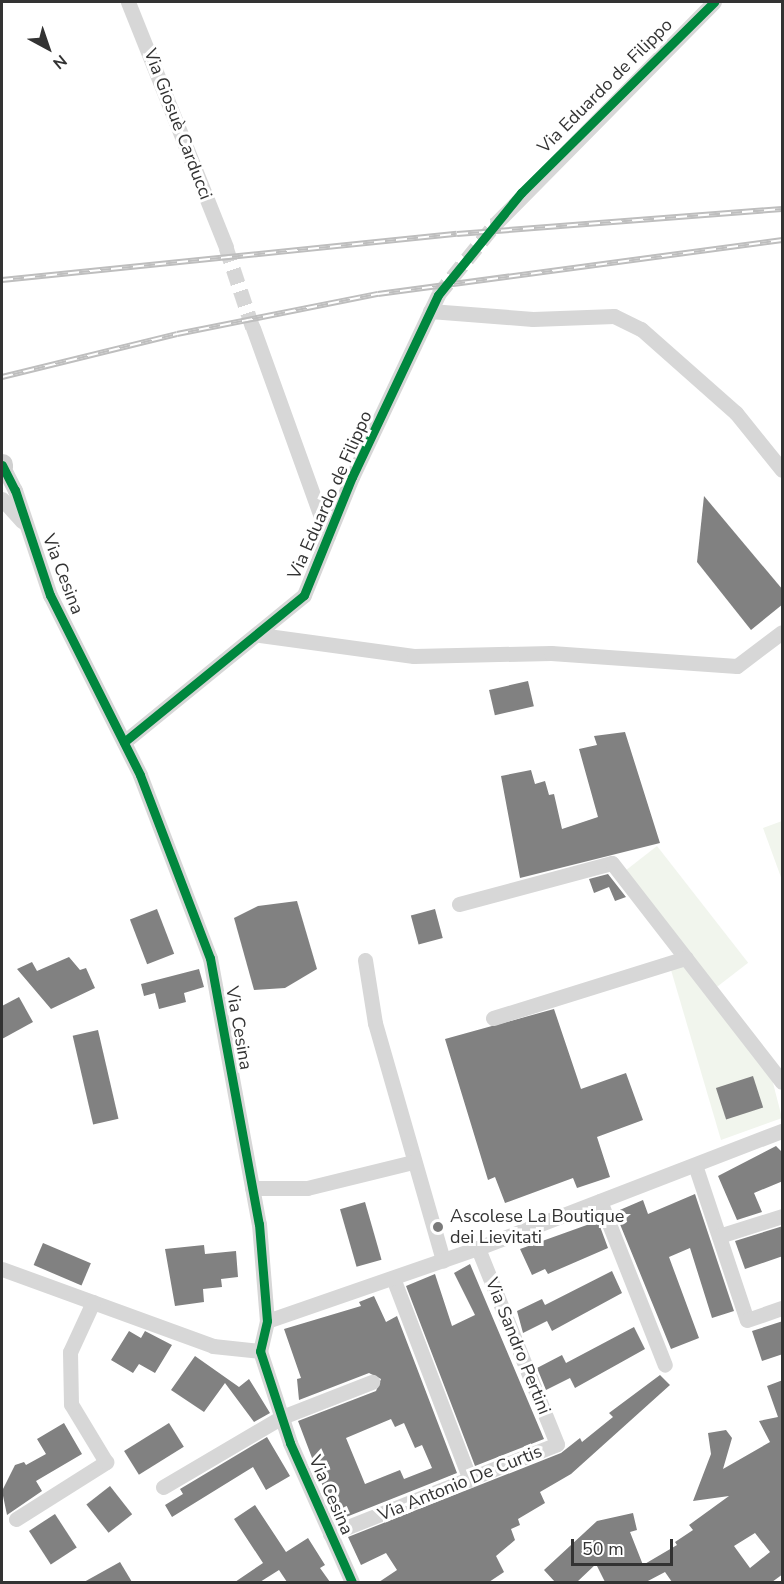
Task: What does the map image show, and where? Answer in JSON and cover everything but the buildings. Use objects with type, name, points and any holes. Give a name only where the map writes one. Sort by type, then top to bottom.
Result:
[{"type":"street","name":"Via Giosuè Carducci","points":[[128,2],[226,247]]},
{"type":"street","name":"Via Eduardo de Filippo","points":[[497,222],[714,2]]},
{"type":"street","name":"Via Eduardo de Filippo","points":[[124,742],[260,635],[304,595],[328,536],[438,295]]},
{"type":"street","points":[[430,311],[534,319],[614,316],[641,329],[736,412],[783,470]]},
{"type":"street","points":[[253,328],[328,536]]},
{"type":"street","points":[[2,465],[28,528]]},
{"type":"street","name":"Via Cesina","points":[[2,499],[28,528],[50,595],[124,742],[210,958],[252,1188],[267,1321],[260,1351],[282,1416],[352,1582]]},
{"type":"street","points":[[260,635],[414,657],[551,653],[737,666],[783,632]]},
{"type":"street","points":[[459,904],[612,863],[783,1082]]},
{"type":"street","points":[[493,1018],[686,958]]},
{"type":"street","points":[[365,960],[375,1023],[413,1162],[443,1260]]},
{"type":"street","points":[[267,1321],[478,1248],[783,1131]]},
{"type":"street","points":[[252,1188],[307,1188],[413,1162]]},
{"type":"street","points":[[695,1165],[747,1320],[783,1308]]},
{"type":"street","points":[[600,1201],[665,1365]]},
{"type":"street","points":[[719,1236],[783,1216]]},
{"type":"street","name":"Via Sandro Pertini","points":[[478,1248],[557,1444]]},
{"type":"street","points":[[2,1269],[213,1346],[260,1351]]},
{"type":"street","points":[[393,1278],[470,1480]]},
{"type":"street","points":[[15,1519],[106,1462],[71,1404],[70,1352],[93,1302]]},
{"type":"street","points":[[163,1487],[282,1416],[372,1382]]},
{"type":"street","name":"Via Antonio De Curtis","points":[[330,1534],[557,1444]]},
{"type":"shaded area","points":[[782,821],[782,880],[763,828]]},
{"type":"shaded area","points":[[657,846],[748,963],[716,988],[625,871]]},
{"type":"shaded area","points":[[687,965],[772,1079],[782,1118],[721,1140],[671,970]]},
{"type":"tunnel","points":[[438,295],[497,222]]},
{"type":"tunnel","points":[[226,247],[253,328]]},
{"type":"railway","points":[[2,280],[457,234],[782,209]]},
{"type":"railway","points":[[2,377],[177,334],[378,294],[782,240]]},
{"type":"cycle path","points":[[124,742],[304,595],[352,477],[438,295],[521,193],[714,2]]},
{"type":"cycle path","points":[[2,465],[15,490],[50,595],[140,775],[210,958],[259,1224],[267,1321],[260,1351],[290,1443],[352,1582]]},
{"type":"place","name":"Ascolese La Boutique dei Lievitati","points":[[438,1227]]}]
